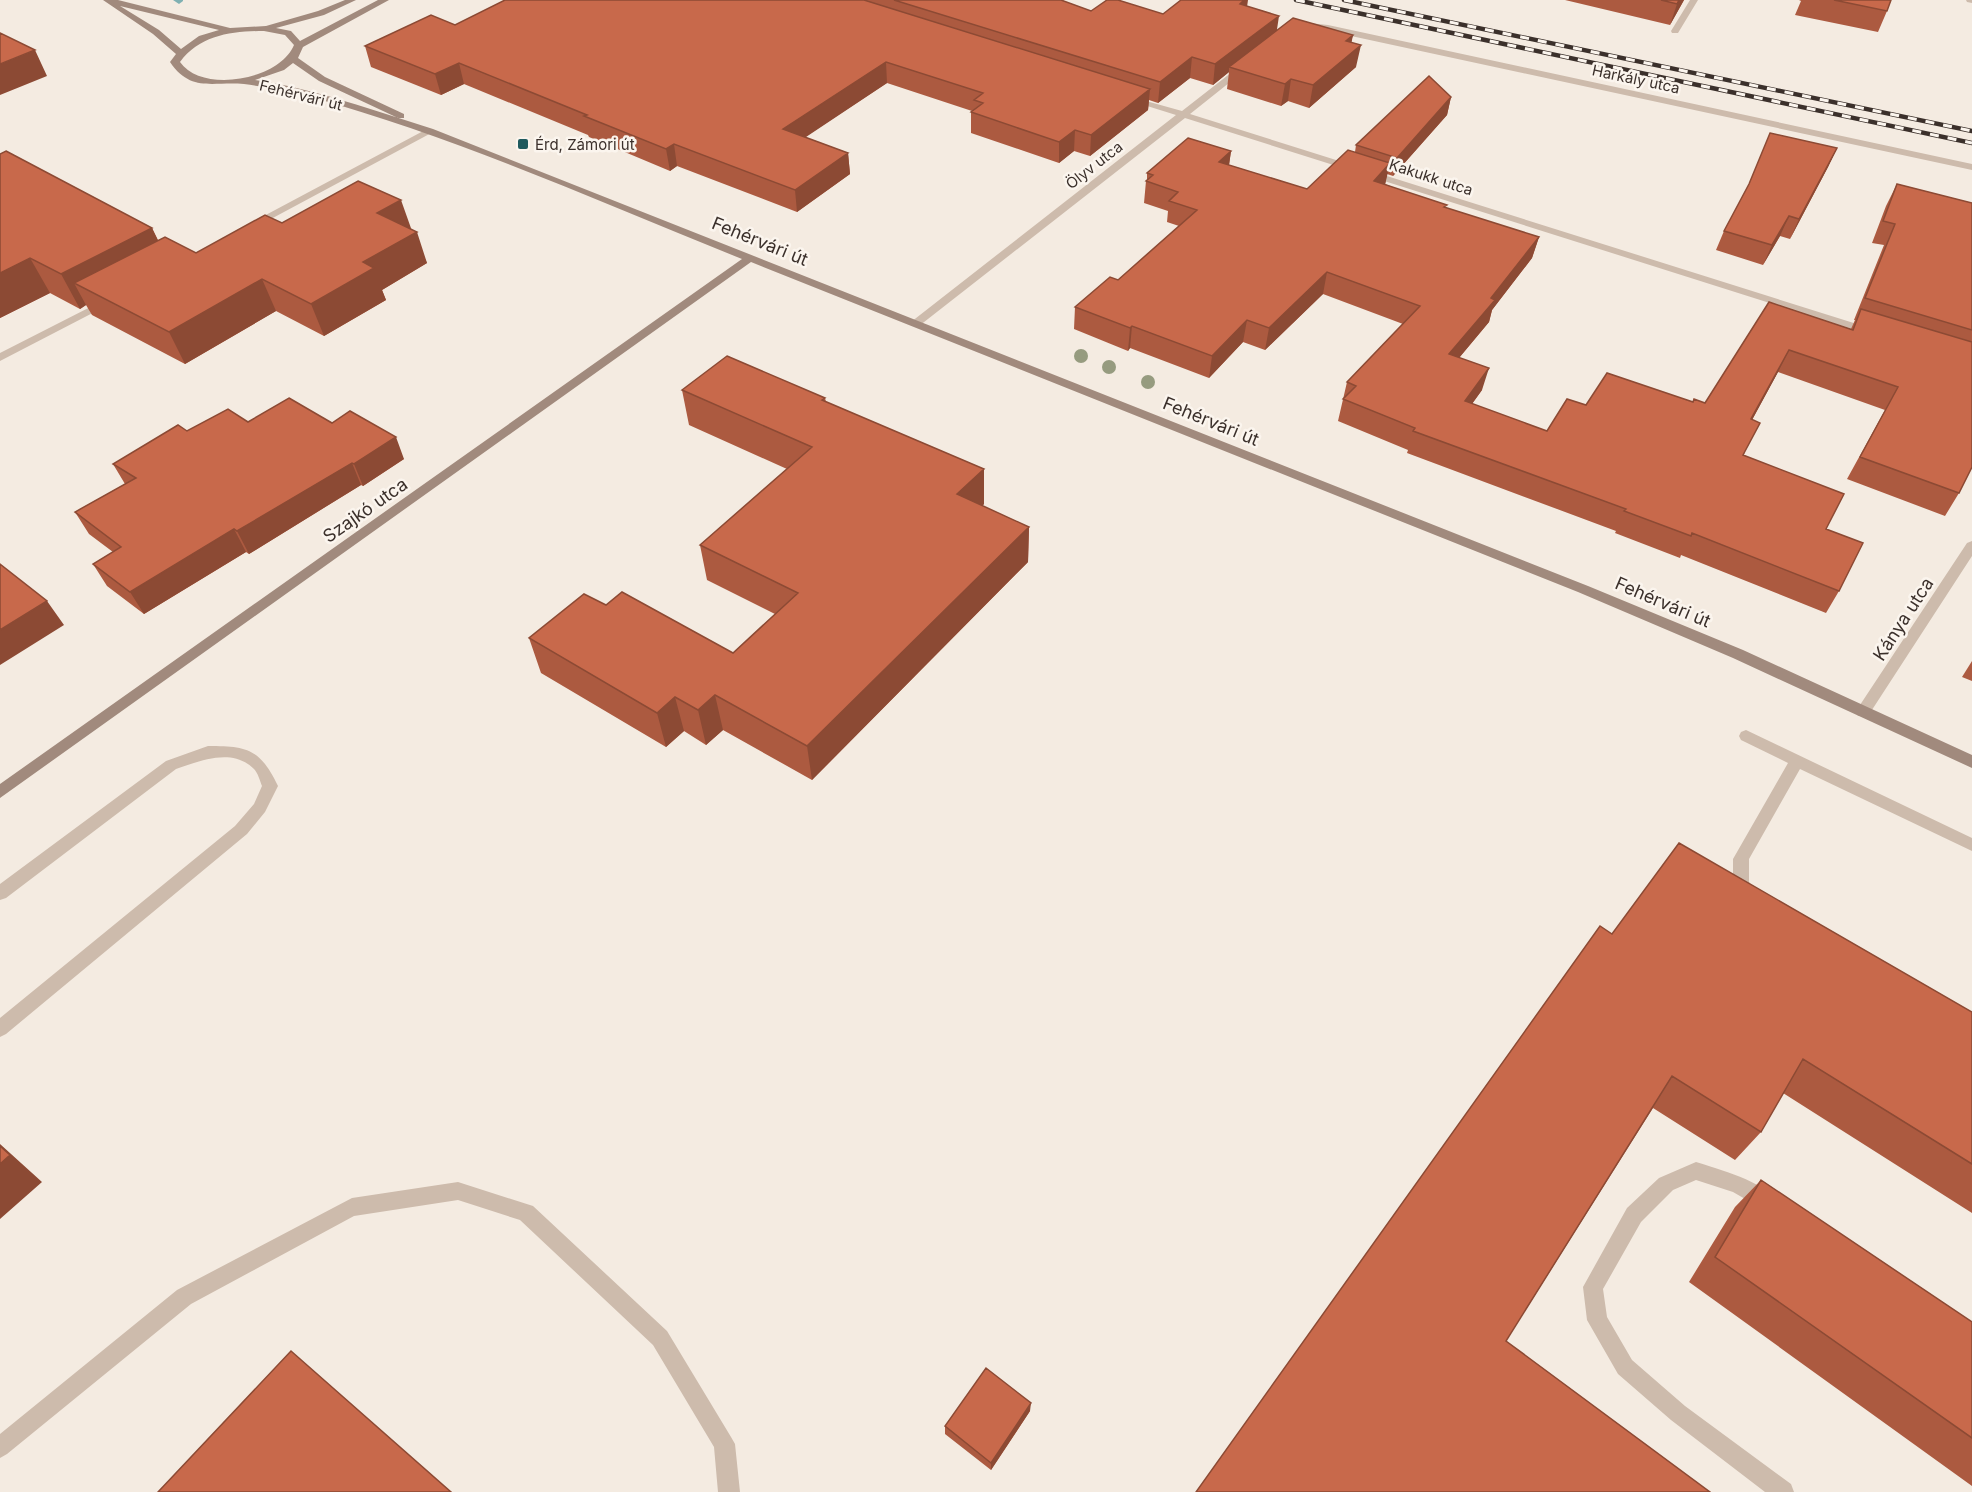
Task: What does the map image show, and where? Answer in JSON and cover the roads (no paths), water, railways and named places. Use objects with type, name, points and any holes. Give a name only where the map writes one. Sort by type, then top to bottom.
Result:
[{"type":"main road","points":[[106,0],[232,30]]},
{"type":"main road","points":[[106,0],[156,32],[180,53]]},
{"type":"main road","points":[[352,0],[311,16],[264,28],[232,30],[201,39],[180,53],[175,62],[177,70],[186,77],[200,81],[241,81],[271,72],[293,59],[299,45],[385,0]]},
{"type":"main road","points":[[264,28],[288,33],[299,45]]},
{"type":"main road","name":"Fehérvári út","points":[[293,59],[304,69],[322,79],[389,109],[430,131]]},
{"type":"main road","name":"Fehérvári út","points":[[241,81],[272,84],[430,131],[1583,589],[1738,654],[1972,762]]},
{"type":"main road","name":"Szajkó utca","points":[[0,792],[750,258]]},
{"type":"street","points":[[1675,32],[1694,0]]},
{"type":"street","name":"Harkály utca","points":[[1302,27],[1340,30],[1972,167]]},
{"type":"street","name":"Ölyv utca","points":[[915,324],[1256,58]]},
{"type":"street","name":"Kakukk utca","points":[[1115,94],[1880,334]]},
{"type":"street","points":[[241,231],[430,131]]},
{"type":"street","points":[[0,358],[115,297]]},
{"type":"street","name":"Kánya utca","points":[[1863,712],[1972,546]]},
{"type":"street","points":[[1746,736],[1972,845]]},
{"type":"street","points":[[0,894],[171,765],[208,752],[236,752],[260,765],[270,786],[260,808],[241,830],[0,1029]]},
{"type":"street","points":[[1764,908],[1741,884],[1741,859],[1797,760]]},
{"type":"street","points":[[1777,1210],[1738,1185],[1696,1171],[1686,1175],[1666,1184],[1634,1215],[1593,1287],[1597,1320],[1625,1367],[1678,1413],[1783,1492]]},
{"type":"street","points":[[0,1447],[184,1297],[352,1207],[458,1191],[526,1213],[660,1338],[724,1444],[729,1492]]},
{"type":"railway","points":[[1296,0],[1972,143]]},
{"type":"railway","points":[[1344,0],[1972,131]]},
{"type":"place","name":"Érd, Zámori út","points":[[523,144]]}]
